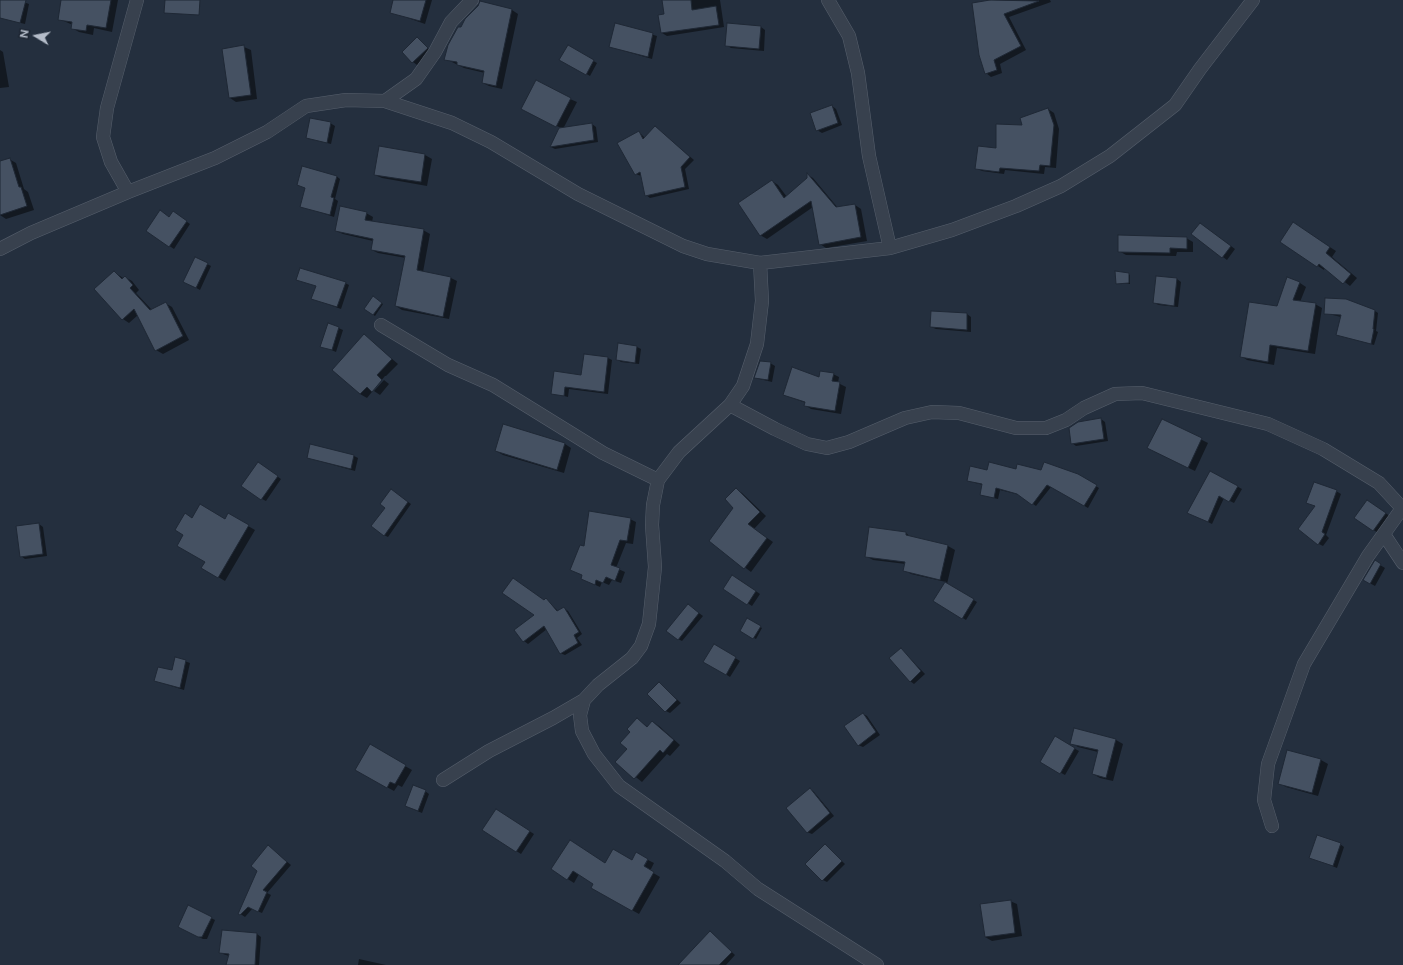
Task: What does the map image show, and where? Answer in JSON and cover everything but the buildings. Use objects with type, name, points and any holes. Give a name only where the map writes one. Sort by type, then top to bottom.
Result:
[{"type":"street","points":[[128,192],[110,162],[103,137],[107,108],[137,0]]},
{"type":"street","points":[[385,101],[416,79],[435,52],[451,22],[472,0]]},
{"type":"street","points":[[828,0],[849,36],[858,73],[869,156],[890,248]]},
{"type":"street","points":[[0,249],[31,233],[128,192],[215,158],[267,132],[306,106],[346,100],[385,101],[452,123],[491,142],[578,194],[684,246],[707,254],[760,263],[890,248],[952,230],[1016,206],[1061,186],[1110,156],[1174,105],[1200,68],[1253,0]]},
{"type":"street","points":[[443,780],[489,751],[584,700],[598,685],[632,658],[641,646],[649,624],[655,567],[652,525],[653,505],[658,480],[680,452],[730,405],[743,386],[757,344],[762,301],[760,263]]},
{"type":"street","points":[[381,325],[448,365],[493,385],[603,453],[658,480]]},
{"type":"street","points":[[730,405],[807,444],[827,448],[849,442],[905,418],[932,412],[959,413],[1016,428],[1046,428],[1066,420],[1084,408],[1115,394],[1142,393],[1268,424],[1323,450],[1379,483],[1403,508],[1385,536],[1368,556],[1304,664],[1268,764],[1264,800],[1272,826]]},
{"type":"street","points":[[1385,536],[1403,563]]},
{"type":"street","points":[[584,700],[580,715],[582,731],[594,754],[619,786],[725,861],[758,889],[877,965]]}]
